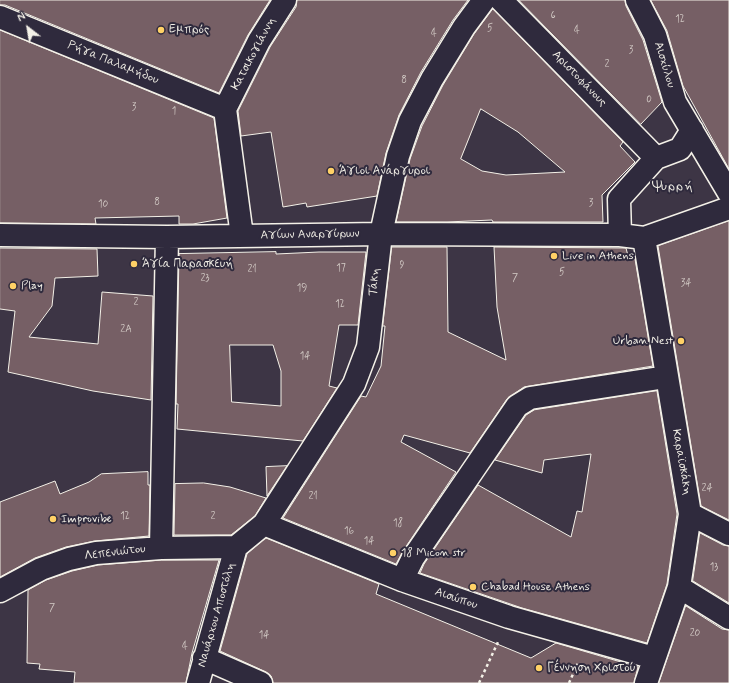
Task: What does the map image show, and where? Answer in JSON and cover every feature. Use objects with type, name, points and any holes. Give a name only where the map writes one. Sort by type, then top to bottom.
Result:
[{"type":"street","name":"Κατσικογιάννη","points":[[225,109],[259,41],[285,0]]},
{"type":"street","name":"Τάκη","points":[[236,547],[264,524],[354,384],[368,347],[381,234],[398,156],[410,120],[432,79],[464,27],[484,0]]},
{"type":"street","name":"Αριστοφάνους","points":[[501,0],[656,158]]},
{"type":"street","name":"Αισχύλου","points":[[636,0],[655,35],[675,102],[729,193]]},
{"type":"street","name":"Ρήγα Παλαμήδου","points":[[0,17],[225,109]]},
{"type":"street","points":[[225,109],[242,236]]},
{"type":"street","points":[[620,235],[619,198],[656,158],[680,149],[692,130]]},
{"type":"street","points":[[644,238],[729,208]]},
{"type":"street","name":"Αγίων Αναργύρων","points":[[0,235],[166,237],[381,234],[620,235],[644,238]]},
{"type":"street","points":[[161,548],[166,237]]},
{"type":"street","name":"Καραϊσκάκη","points":[[644,238],[690,514],[678,587],[646,683]]},
{"type":"street","points":[[402,580],[413,558],[517,406],[530,398],[666,377]]},
{"type":"street","points":[[690,514],[729,534]]},
{"type":"street","name":"Αισώπου","points":[[264,524],[402,580],[509,617],[654,658]]},
{"type":"street","name":"Λεπενιώτου","points":[[0,591],[41,569],[68,559],[96,553],[161,548],[236,547]]},
{"type":"street","name":"Ναυάρχου Αποστόλη","points":[[198,683],[236,547]]},
{"type":"street","points":[[678,587],[729,618]]},
{"type":"street","points":[[204,658],[261,683]]},
{"type":"path","points":[[479,683],[509,617]]},
{"type":"building","points":[[0,0],[270,0],[248,35],[219,93],[5,5],[0,5]]},
{"type":"building","points":[[297,0],[468,0],[453,20],[421,72],[399,115],[386,153],[377,196],[307,207],[306,203],[283,207],[271,132],[241,136],[238,111],[270,47],[296,7]]},
{"type":"building","points":[[519,0],[625,0],[626,6],[643,40],[662,102],[641,124]]},
{"type":"building","points":[[651,0],[729,0],[729,169],[683,86],[667,31]]},
{"type":"building","points":[[493,9],[623,142],[620,146],[635,162],[602,195],[603,222],[493,222],[492,220],[396,222],[410,159],[422,126],[443,85],[474,34]],"holes":[[[481,109],[518,132],[565,172],[506,175],[482,171],[461,159]]]},
{"type":"building","points":[[0,30],[214,118],[227,218],[193,224],[179,224],[179,216],[95,218],[96,224],[0,223]]},
{"type":"building","points":[[729,221],[729,520],[701,506],[658,246]]},
{"type":"building","points":[[392,247],[447,247],[448,332],[506,360],[497,307],[494,247],[626,248],[628,256],[634,253],[653,366],[524,387],[507,399],[470,453],[404,435],[401,442],[456,472],[403,551],[396,564],[283,518],[361,396],[366,397],[381,366],[385,326],[383,326]]},
{"type":"building","points":[[0,248],[97,249],[98,276],[55,278],[52,306],[29,337],[98,344],[102,292],[153,296],[151,400],[93,391],[8,372],[15,311],[0,309]]},
{"type":"building","points":[[366,252],[358,325],[339,325],[329,386],[337,388],[303,441],[177,429],[178,404],[176,404],[179,254]],"holes":[[[230,345],[273,345],[281,371],[281,406],[232,402]]]},
{"type":"building","points":[[657,391],[677,514],[667,584],[647,643],[522,608],[420,573],[424,564],[478,485],[571,537],[577,511],[582,512],[591,454],[544,460],[542,473],[495,460],[526,415],[534,410]]},
{"type":"building","points":[[287,466],[267,496],[266,467]]},
{"type":"building","points":[[148,472],[148,485],[150,485],[149,536],[95,541],[66,547],[35,558],[0,577],[0,502],[55,481],[60,494],[89,482],[101,474]]},
{"type":"building","points":[[204,483],[230,487],[266,498],[255,516],[231,535],[174,535],[175,484]]},
{"type":"building","points":[[700,533],[723,545],[729,546],[729,603],[693,581]]},
{"type":"building","points":[[266,538],[379,584],[376,594],[531,658],[556,643],[638,667],[634,683],[273,683],[271,676],[266,672],[220,651],[247,554]]},
{"type":"building","points":[[162,560],[219,560],[192,653],[186,683],[74,683],[75,672],[39,669],[40,664],[27,663],[28,590],[46,580],[72,571],[98,565]]},
{"type":"building","points":[[686,606],[722,629],[729,630],[729,683],[659,683]]},
{"type":"place","name":"Εμπρός","points":[[161,30]]},
{"type":"place","name":"Άγιοι Ανάργυροι","points":[[331,171]]},
{"type":"place","name":"Live in Athens","points":[[554,256]]},
{"type":"place","name":"Άγία Παρασκευή","points":[[134,264]]},
{"type":"place","name":"Play","points":[[13,286]]},
{"type":"place","name":"Urban Nest","points":[[681,341]]},
{"type":"place","name":"Improvibe","points":[[53,519]]},
{"type":"place","name":"18 Micon str","points":[[393,553]]},
{"type":"place","name":"Chabad House Athens","points":[[473,587]]},
{"type":"place","name":"Γέννηση Χριστού","points":[[539,668]]},
{"type":"district","name":"Ψυρρή","points":[[673,187]]}]
